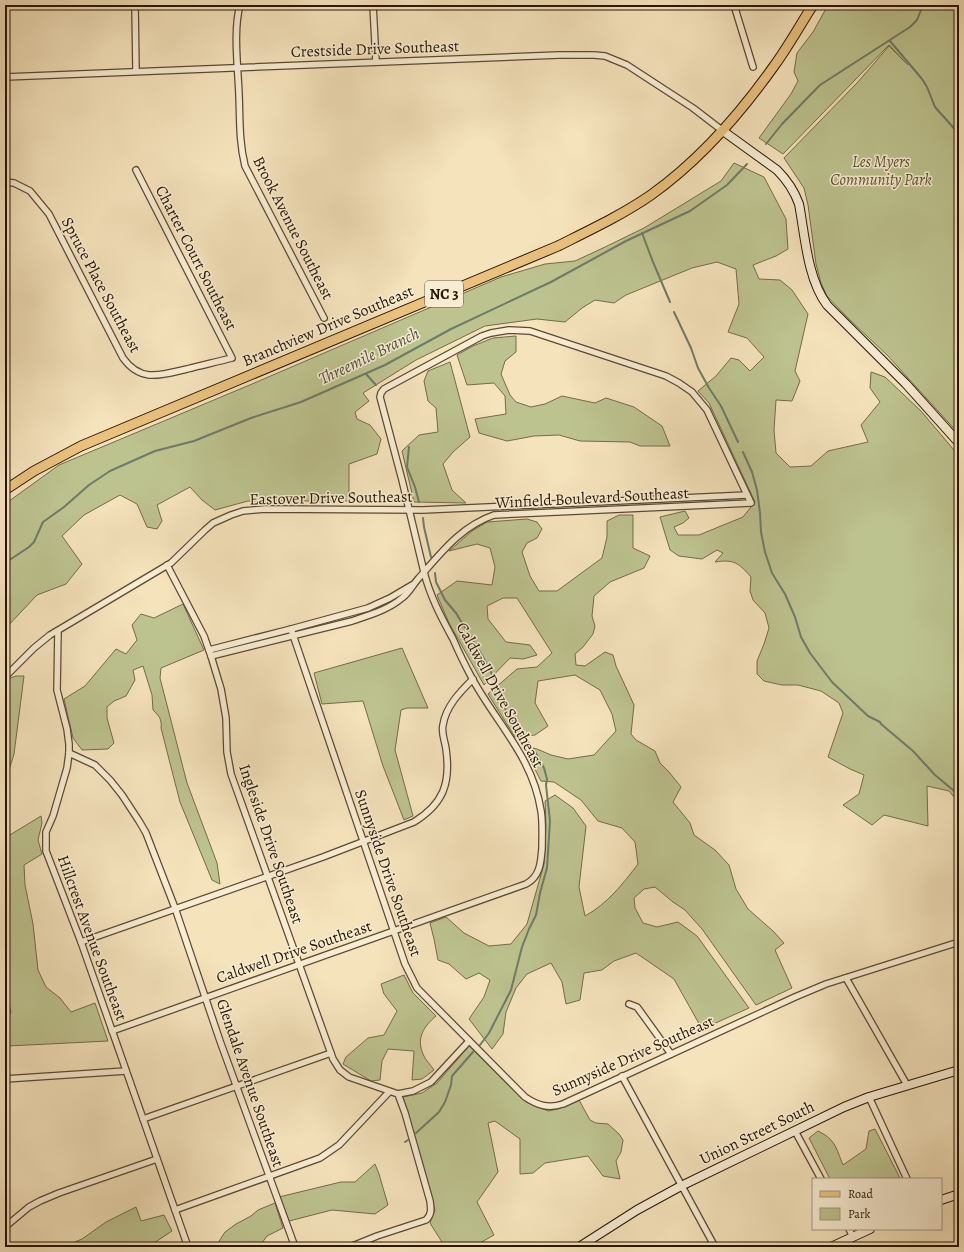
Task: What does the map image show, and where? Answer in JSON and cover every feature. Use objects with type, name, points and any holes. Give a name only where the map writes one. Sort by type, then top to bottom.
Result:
[{"type":"main road","name":"Branchview Drive Southeast","points":[[5,490],[34,471],[80,446],[558,246],[606,222],[651,195],[685,168],[723,131],[757,90],[775,65],[813,5]]},
{"type":"street","points":[[134,5],[136,71]]},
{"type":"street","name":"Brook Avenue Southeast","points":[[240,5],[238,12],[237,34],[240,138],[245,166],[324,318]]},
{"type":"street","points":[[373,5],[376,62]]},
{"type":"street","points":[[734,5],[754,67]]},
{"type":"street","name":"Crestside Drive Southeast","points":[[5,76],[559,55],[594,55],[605,56],[627,65],[693,108],[723,131]]},
{"type":"street","points":[[723,131],[777,170],[795,192],[799,204],[814,280],[821,297],[827,305],[906,384],[959,443]]},
{"type":"street","name":"Charter Court Southeast","points":[[136,170],[232,358]]},
{"type":"street","name":"Spruce Place Southeast","points":[[5,182],[14,183],[30,191],[49,214],[123,358],[135,370],[147,375],[161,375],[232,358]]},
{"type":"street","name":"Caldwell Drive Southeast","points":[[112,1031],[526,884],[534,879],[539,869],[542,822],[535,787],[521,753],[473,679],[436,607],[428,587],[380,397],[384,390],[482,336],[508,330],[530,331],[666,376],[692,392],[707,410],[747,495]]},
{"type":"street","name":"Winfield Boulevard Southeast","points":[[211,656],[378,605],[414,584],[467,528],[481,519],[494,515],[751,504],[747,495],[494,506]]},
{"type":"street","name":"Eastover Drive Southeast","points":[[5,675],[8,674],[34,648],[58,631],[167,565],[204,530],[213,523],[231,515],[244,511],[265,509],[409,510],[494,506]]},
{"type":"street","name":"Ingleside Drive Southeast","points":[[167,565],[204,636],[209,650],[221,689],[226,718],[227,752],[232,774],[333,1060],[344,1074],[389,1092],[398,1094],[413,1091],[431,1082],[469,1041]]},
{"type":"street","name":"Hillcrest Avenue Southeast","points":[[58,631],[56,673],[57,690],[67,729],[69,752],[67,768],[53,816],[46,832],[46,847],[81,942],[188,1247]]},
{"type":"street","name":"Winfield Boulevard Southeast","points":[[209,650],[292,632]]},
{"type":"street","name":"Sunnyside Drive Southeast","points":[[292,632],[405,964],[417,988],[524,1097],[542,1106],[551,1107],[563,1104],[826,984],[959,942]]},
{"type":"street","points":[[81,942],[363,842],[414,822],[431,811],[443,791],[447,777],[446,749],[442,731],[445,714],[452,702],[473,679]]},
{"type":"street","name":"Glendale Avenue Southeast","points":[[69,752],[95,765],[110,780],[122,795],[146,834],[176,908],[236,1086],[295,1247]]},
{"type":"street","points":[[846,978],[907,1085]]},
{"type":"street","points":[[629,1004],[640,1011],[671,1054]]},
{"type":"street","points":[[143,1119],[331,1053]]},
{"type":"street","name":"Union Street South","points":[[579,1247],[637,1210],[681,1186],[844,1107],[869,1097],[959,1070]]},
{"type":"street","points":[[5,1078],[126,1072]]},
{"type":"street","points":[[622,1076],[715,1247]]},
{"type":"street","points":[[175,1210],[320,1158],[334,1150],[351,1134],[389,1092]]},
{"type":"street","points":[[350,1247],[377,1236],[426,1220],[430,1215],[430,1201],[398,1094]]},
{"type":"street","points":[[869,1097],[907,1178]]},
{"type":"street","points":[[795,1131],[821,1178]]},
{"type":"street","points":[[5,1227],[29,1207],[40,1201],[59,1193],[157,1160]]},
{"type":"street","points":[[942,1200],[959,1194]]},
{"type":"street","points":[[850,1230],[853,1237]]},
{"type":"street","points":[[835,1246],[868,1230]]},
{"type":"green space","name":"Les Myers Community Park","points":[[828,5],[959,5],[959,434],[888,356],[827,296],[821,283],[816,264],[808,205],[804,188],[784,158],[857,83],[889,46],[908,65],[889,45],[783,154],[759,138],[791,94],[798,81],[794,72],[797,53],[813,32]]},
{"type":"green space","points":[[734,163],[764,177],[786,219],[788,249],[776,256],[753,265],[759,279],[780,280],[792,290],[808,314],[795,371],[800,381],[792,401],[776,400],[774,430],[776,453],[790,467],[811,466],[828,451],[868,442],[861,425],[880,402],[870,388],[871,372],[885,377],[921,411],[959,456],[959,803],[949,791],[927,786],[928,826],[884,815],[872,825],[843,805],[859,794],[864,775],[828,757],[843,713],[839,703],[821,691],[798,685],[782,685],[764,681],[757,674],[757,661],[769,628],[765,613],[753,600],[750,591],[751,577],[743,568],[732,562],[715,562],[723,553],[717,550],[702,559],[679,556],[670,550],[660,517],[685,511],[689,518],[683,523],[674,527],[678,535],[699,535],[743,517],[755,502],[709,403],[698,391],[716,376],[731,358],[739,360],[750,371],[764,357],[747,338],[728,332],[739,304],[736,269],[717,262],[692,268],[626,295],[614,303],[595,300],[582,308],[565,322],[537,319],[485,326],[416,360],[363,393],[369,401],[355,412],[357,419],[370,425],[381,439],[377,454],[349,464],[349,501],[248,501],[215,510],[202,500],[190,487],[157,505],[162,521],[157,529],[147,527],[137,504],[120,495],[84,515],[62,536],[82,564],[66,584],[37,595],[5,629],[5,504],[59,465],[501,277],[545,264],[575,261],[644,228],[721,181]]},
{"type":"green space","points":[[516,336],[516,352],[505,361],[501,374],[510,395],[516,402],[531,407],[545,404],[562,396],[595,403],[606,398],[634,407],[662,426],[670,446],[640,446],[630,442],[580,441],[559,435],[534,436],[507,441],[479,433],[475,419],[506,414],[505,396],[494,383],[467,385],[457,355],[473,346],[493,338]]},
{"type":"green space","points":[[450,362],[470,437],[453,452],[443,464],[452,490],[466,503],[414,502],[402,451],[419,435],[438,432],[436,408],[428,401],[424,381],[428,371]]},
{"type":"green space","points":[[619,515],[633,515],[633,548],[650,556],[644,568],[610,582],[594,596],[592,616],[595,626],[593,634],[583,647],[575,654],[576,665],[585,666],[605,652],[613,655],[616,666],[634,705],[631,734],[636,740],[655,751],[660,763],[681,787],[673,802],[690,823],[694,835],[715,850],[729,865],[736,889],[748,909],[784,943],[775,950],[792,988],[756,1005],[702,929],[685,910],[655,887],[644,889],[634,898],[635,908],[643,923],[657,927],[678,922],[697,936],[749,1008],[702,1029],[674,979],[636,953],[614,961],[602,970],[584,973],[580,1000],[566,1004],[562,982],[551,963],[527,974],[516,988],[506,1012],[503,1034],[492,1049],[469,1019],[484,997],[490,980],[479,973],[466,979],[449,964],[438,960],[430,923],[446,917],[464,933],[489,946],[511,944],[527,924],[544,864],[546,824],[545,801],[555,795],[573,808],[586,826],[579,887],[585,916],[607,900],[638,864],[635,842],[622,828],[598,821],[581,800],[554,782],[541,781],[523,746],[568,759],[594,755],[616,731],[612,714],[600,690],[575,675],[538,681],[535,703],[548,726],[535,735],[515,737],[488,694],[517,669],[537,667],[552,653],[517,598],[503,598],[487,606],[488,619],[506,642],[530,645],[537,655],[523,659],[510,658],[484,685],[449,623],[437,595],[457,581],[492,585],[495,567],[490,548],[477,544],[449,551],[472,531],[487,522],[527,519],[537,522],[542,529],[537,538],[527,543],[522,552],[530,576],[539,591],[557,591],[602,558],[607,537],[607,521]]},
{"type":"green space","points":[[183,604],[204,650],[161,668],[160,678],[187,783],[217,863],[220,884],[212,880],[180,802],[160,720],[153,710],[152,695],[143,666],[133,670],[135,680],[126,696],[114,701],[107,707],[107,718],[114,743],[108,749],[82,750],[73,738],[64,699],[85,686],[116,649],[126,654],[137,640],[132,625],[141,614],[154,618]]},
{"type":"green space","points":[[402,648],[428,708],[407,708],[401,710],[395,750],[413,816],[404,820],[383,766],[363,701],[322,704],[314,673]]},
{"type":"green space","points":[[16,676],[24,676],[14,754],[5,783],[5,680]]},
{"type":"green space","points":[[41,816],[42,823],[38,840],[42,854],[24,865],[25,885],[33,924],[38,970],[46,987],[60,998],[71,1012],[95,1003],[108,1041],[8,1046],[5,1043],[5,1019],[11,1013],[8,998],[5,996],[5,838]]},
{"type":"green space","points":[[404,975],[413,993],[436,1016],[422,1033],[420,1043],[424,1056],[434,1070],[422,1079],[412,1080],[414,1051],[388,1049],[382,1061],[380,1080],[371,1081],[343,1064],[346,1057],[368,1038],[384,1035],[397,1011],[384,994],[381,984]]},
{"type":"green space","points":[[469,1046],[526,1102],[548,1111],[558,1109],[579,1100],[590,1120],[596,1123],[608,1124],[623,1140],[621,1152],[616,1161],[620,1179],[603,1176],[588,1156],[545,1163],[533,1173],[520,1174],[520,1139],[495,1121],[488,1123],[498,1172],[477,1202],[494,1235],[478,1244],[477,1247],[445,1247],[430,1223],[435,1210],[403,1097],[422,1093],[437,1083]]},
{"type":"green space","points":[[875,1129],[900,1178],[829,1178],[809,1138],[818,1131],[824,1134],[835,1145],[843,1165],[866,1149],[869,1131]]},
{"type":"green space","points":[[375,1164],[388,1205],[375,1214],[332,1210],[289,1221],[279,1197],[341,1182],[355,1182]]},
{"type":"green space","points":[[275,1203],[283,1228],[267,1236],[259,1247],[220,1247],[218,1243],[225,1232],[258,1210]]},
{"type":"green space","points":[[136,1207],[141,1221],[164,1215],[172,1231],[154,1243],[154,1247],[63,1247],[82,1239],[106,1222]]},
{"type":"waterway","name":"Threemile Branch","points":[[766,144],[782,124],[820,85],[910,27],[917,20],[923,5]]},
{"type":"waterway","points":[[890,41],[922,79],[935,107],[959,134]]},
{"type":"waterway","name":"Threemile Branch","points":[[5,563],[34,542],[43,522],[64,507],[89,485],[110,471],[155,451],[194,441],[251,418],[301,402],[385,365],[451,329],[551,282],[626,241],[690,211],[727,185],[747,164]]},
{"type":"waterway","points":[[642,233],[670,302]]},
{"type":"waterway","points":[[674,312],[691,348],[698,368],[721,406],[738,442]]},
{"type":"waterway","points":[[366,374],[376,385]]},
{"type":"waterway","points":[[409,447],[407,467],[419,502]]},
{"type":"waterway","points":[[743,452],[752,472],[757,490],[761,532],[765,552],[772,573],[785,594],[795,617],[801,637],[810,653],[832,682],[868,716],[880,722],[913,751],[935,775],[959,795]]},
{"type":"waterway","points":[[423,518],[431,557]]},
{"type":"waterway","points":[[435,573],[436,582],[445,600],[456,613],[483,657],[495,680],[506,711],[523,737],[534,750],[544,768],[547,779],[546,785],[550,821],[547,868],[536,915],[522,947],[511,990],[489,1033],[480,1045]]},
{"type":"waterway","points":[[416,1133],[439,1112],[445,1102],[451,1085],[452,1076],[473,1052]]}]
